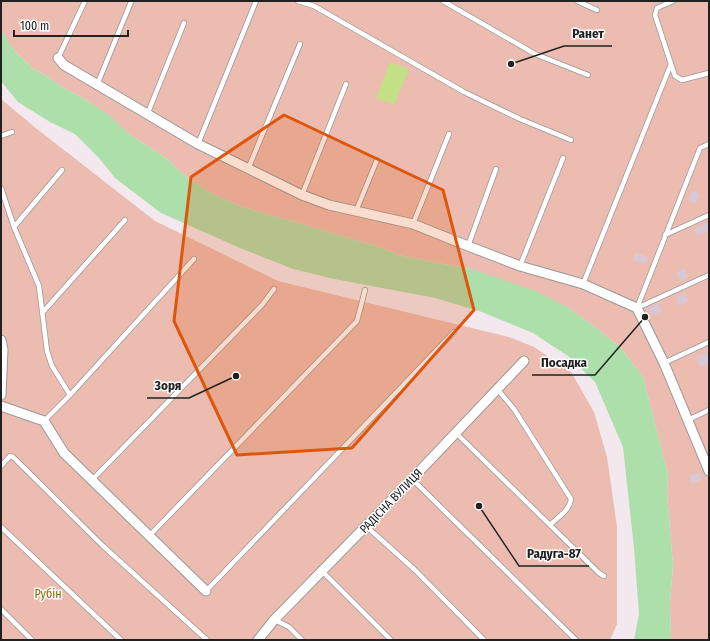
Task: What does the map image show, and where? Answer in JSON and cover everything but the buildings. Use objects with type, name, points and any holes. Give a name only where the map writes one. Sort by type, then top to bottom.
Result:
[{"type":"street","points":[[58,58],[64,66],[198,144],[302,195],[329,205],[413,224],[520,266],[583,284],[637,308],[664,363],[709,471]]},
{"type":"street","points":[[1,340],[3,350],[1,395]]},
{"type":"street","name":"РАДІСНА ВУЛИЦЯ","points":[[258,640],[274,620],[498,390],[524,361]]},
{"type":"street","points":[[1,406],[44,421],[64,453],[206,591]]},
{"type":"lane","points":[[58,58],[85,1]]},
{"type":"lane","points":[[198,144],[256,1]]},
{"type":"lane","points":[[298,1],[315,4],[464,92],[520,119],[571,140]]},
{"type":"lane","points":[[443,1],[535,54],[588,76]]},
{"type":"lane","points":[[577,1],[597,10]]},
{"type":"lane","points":[[673,1],[657,8],[655,15],[676,76],[682,80],[709,73]]},
{"type":"lane","points":[[97,85],[131,2]]},
{"type":"lane","points":[[147,115],[184,23]]},
{"type":"lane","points":[[248,169],[300,44]]},
{"type":"lane","points":[[583,284],[671,64]]},
{"type":"lane","points":[[302,195],[346,84]]},
{"type":"lane","points":[[1,136],[12,132]]},
{"type":"lane","points":[[413,224],[449,134]]},
{"type":"lane","points":[[637,308],[700,148],[709,144]]},
{"type":"lane","points":[[520,266],[564,158]]},
{"type":"lane","points":[[356,211],[377,160]]},
{"type":"lane","points":[[14,227],[62,170]]},
{"type":"lane","points":[[468,246],[496,170]]},
{"type":"lane","points":[[1,188],[14,227],[39,286],[47,351],[52,366],[70,395]]},
{"type":"lane","points":[[665,234],[709,215]]},
{"type":"lane","points":[[43,312],[125,220]]},
{"type":"lane","points":[[44,421],[70,395],[194,259]]},
{"type":"lane","points":[[637,308],[709,275]]},
{"type":"lane","points":[[92,480],[262,305],[274,289]]},
{"type":"lane","points":[[149,536],[357,320],[364,290]]},
{"type":"lane","points":[[206,591],[454,332]]},
{"type":"lane","points":[[664,363],[709,342]]},
{"type":"lane","points":[[498,390],[514,409],[571,499],[568,508],[550,525]]},
{"type":"lane","points":[[688,420],[709,410]]},
{"type":"lane","points":[[456,433],[599,573],[604,576]]},
{"type":"lane","points":[[1,466],[10,456],[13,456],[102,546],[207,640]]},
{"type":"lane","points":[[412,479],[576,640]]},
{"type":"lane","points":[[366,526],[415,570],[484,640]]},
{"type":"lane","points":[[1,527],[121,640]]},
{"type":"lane","points":[[322,571],[391,640]]},
{"type":"lane","points":[[1,608],[32,640]]},
{"type":"lane","points":[[274,620],[289,627],[302,640]]},
{"type":"highlighted area","points":[[284,115],[443,190],[474,310],[352,448],[237,455],[174,321],[191,177]]},
{"type":"green space","points":[[1,1],[709,1],[709,640],[671,640],[670,603],[673,565],[667,494],[668,474],[643,377],[621,348],[567,307],[471,269],[399,255],[376,246],[240,206],[211,193],[185,176],[166,158],[129,134],[108,115],[88,101],[33,69],[12,48],[1,31]]},
{"type":"green space","name":"Рубін","points":[[1,99],[155,221],[278,281],[509,337],[534,347],[571,372],[594,412],[607,457],[617,527],[617,624],[610,640],[1,640]]},
{"type":"shaded area","points":[[1,29],[12,48],[33,69],[109,115],[129,134],[166,158],[185,176],[211,193],[240,206],[376,246],[399,255],[471,269],[536,291],[567,307],[621,348],[643,377],[668,474],[667,494],[673,565],[670,603],[671,640],[634,640],[639,614],[634,548],[623,447],[595,382],[568,356],[533,333],[482,312],[435,298],[334,279],[293,269],[240,248],[161,213],[115,178],[99,158],[75,134],[50,122],[18,102],[1,81]]},
{"type":"shaded area","points":[[390,62],[409,69],[394,105],[376,98]]},
{"type":"place","name":"Ранет","points":[[511,64]]},
{"type":"place","name":"Посадка","points":[[645,317]]},
{"type":"place","name":"Зоря","points":[[236,376]]},
{"type":"place","name":"Радуга-87","points":[[479,506]]}]
